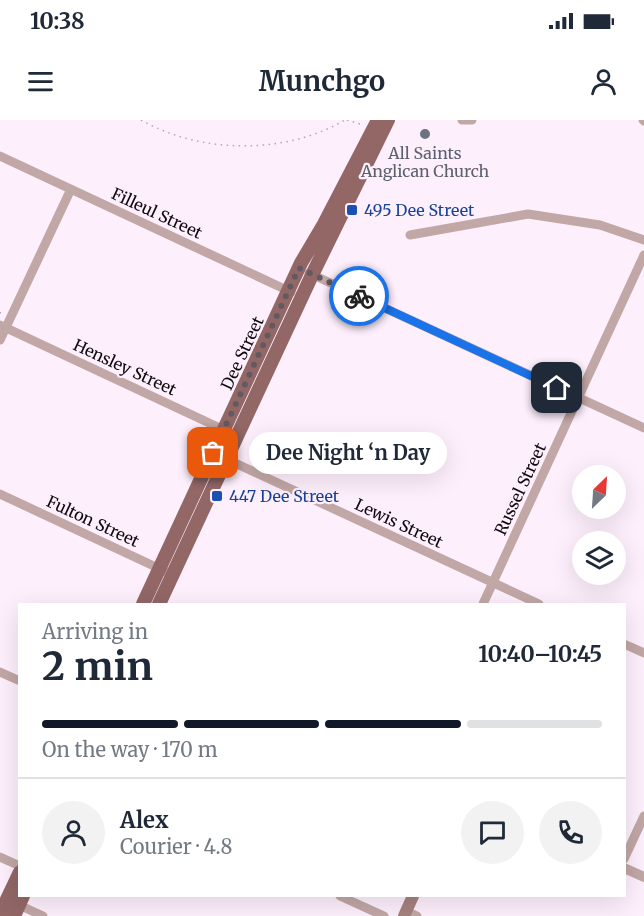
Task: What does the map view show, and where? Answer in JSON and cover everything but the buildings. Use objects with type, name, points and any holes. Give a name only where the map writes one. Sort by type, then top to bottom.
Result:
[{"type":"main road","name":"Dee Street","points":[[231,433],[299,268],[380,122]]},
{"type":"main road","name":"Dee Street","points":[[144,603],[166,572],[231,433],[302,297],[380,122]]},
{"type":"main road","name":"Dee Street","points":[[159,603],[166,572]]},
{"type":"main road","points":[[0,914],[18,876]]},
{"type":"main road","points":[[409,914],[413,897]]},
{"type":"street","points":[[462,120],[472,120]]},
{"type":"street","name":"Filleul Street","points":[[0,156],[302,297]]},
{"type":"street","points":[[0,340],[3,326],[71,189]]},
{"type":"street","points":[[410,235],[528,214],[600,225],[644,240]]},
{"type":"street","name":"Russel Street","points":[[483,603],[644,255]]},
{"type":"street","points":[[299,268],[644,428]]},
{"type":"street","name":"Hensley Street","points":[[3,326],[231,433]]},
{"type":"street","name":"Lewis Street","points":[[220,456],[537,603]]},
{"type":"street","name":"Fulton Street","points":[[0,494],[166,572]]},
{"type":"street","points":[[626,645],[644,653]]},
{"type":"street","points":[[0,672],[18,680]]},
{"type":"street","points":[[626,855],[644,816]]},
{"type":"street","points":[[0,857],[18,865]]},
{"type":"street","points":[[626,869],[644,877]]},
{"type":"street","points":[[342,897],[384,916]]},
{"type":"street","points":[[19,905],[43,916]]},
{"type":"path","points":[[141,120],[173,135],[194,141],[242,146],[258,146],[301,138],[346,120],[360,125],[380,122]]},
{"type":"way so far","points":[[213,453],[299,268],[359,296]]},
{"type":"place","name":"All Saints Anglican Church","points":[[425,134]]},
{"type":"place","name":"495 Dee Street","points":[[352,210]]},
{"type":"place","name":"Dee Night ‘n Day","points":[[213,453]]},
{"type":"place","name":"447 Dee Street","points":[[217,496]]},
{"type":"route","points":[[359,296],[557,388]]}]
